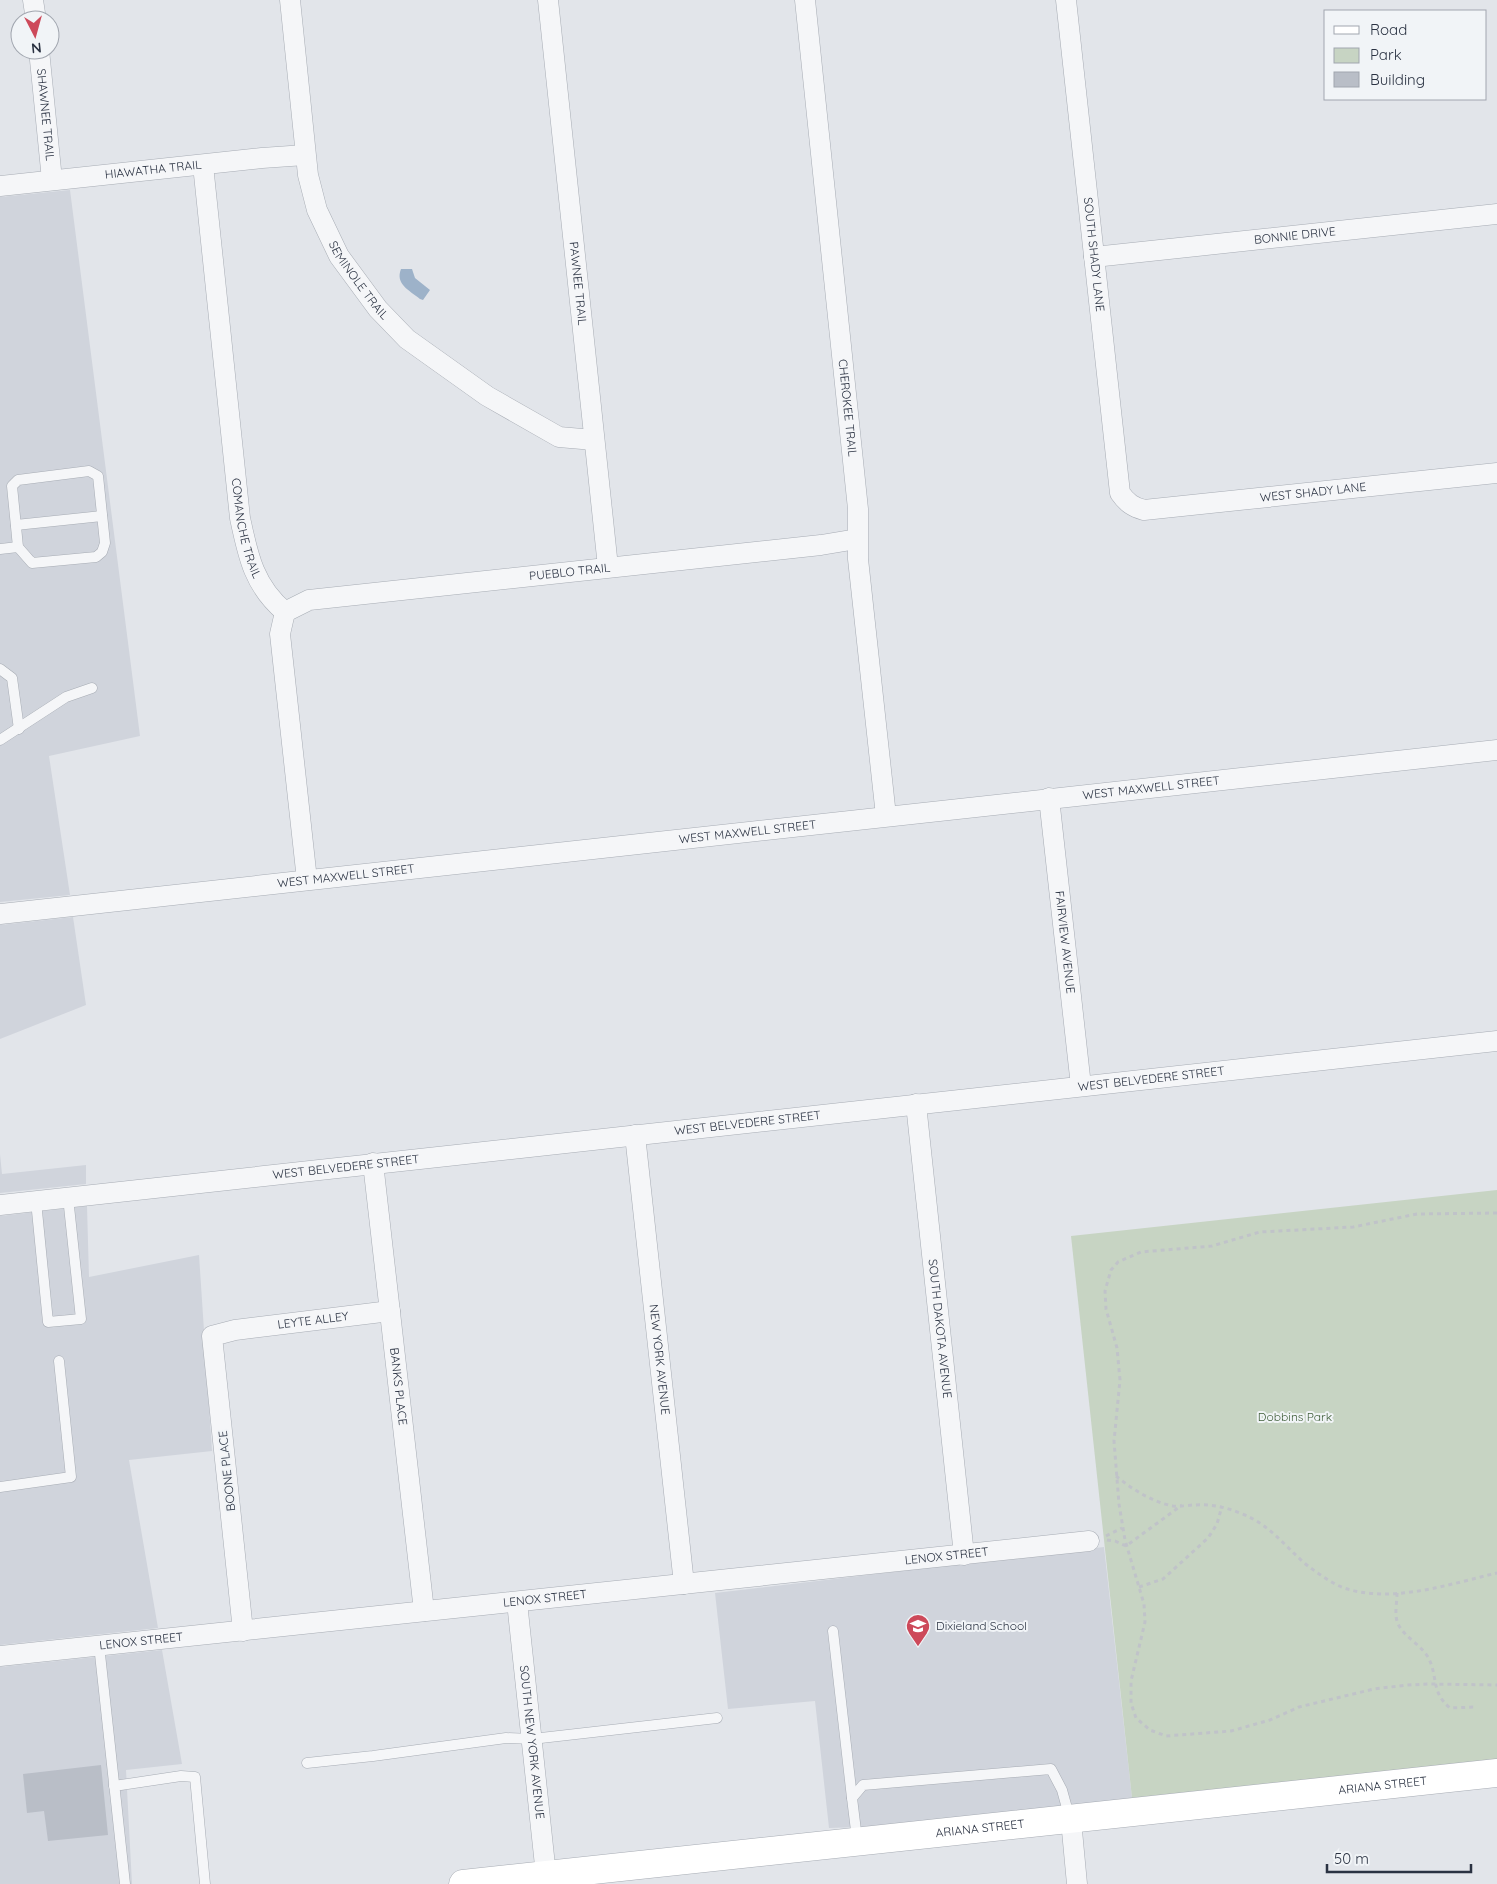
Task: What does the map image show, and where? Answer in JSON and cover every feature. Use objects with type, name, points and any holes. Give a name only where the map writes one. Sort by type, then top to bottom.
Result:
[{"type":"street","name":"SEMINOLE TRAIL","points":[[290,0],[308,175],[317,210],[338,256],[384,315],[408,339],[487,396],[559,437],[594,440]]},
{"type":"street","name":"PAWNEE TRAIL","points":[[548,0],[608,567]]},
{"type":"street","name":"CHEROKEE TRAIL","points":[[805,0],[858,509],[857,539],[886,816]]},
{"type":"street","name":"SOUTH SHADY LANE","points":[[1067,0],[1120,493],[1130,505]]},
{"type":"street","name":"SHAWNEE TRAIL","points":[[40,60],[52,180]]},
{"type":"street","name":"HIAWATHA TRAIL","points":[[0,186],[305,155]]},
{"type":"street","name":"COMANCHE TRAIL","points":[[203,165],[240,518],[254,574],[272,601],[285,612]]},
{"type":"street","name":"BONNIE DRIVE","points":[[1094,256],[1497,214]]},
{"type":"street","name":"WEST SHADY LANE","points":[[1130,505],[1144,510],[1167,508],[1497,473]]},
{"type":"street","name":"PUEBLO TRAIL","points":[[285,612],[309,600],[821,545],[857,539]]},
{"type":"street","points":[[285,612],[280,634],[307,880]]},
{"type":"street","name":"WEST MAXWELL STREET","points":[[0,914],[1497,750]]},
{"type":"street","name":"FAIRVIEW AVENUE","points":[[1049,798],[1081,1086]]},
{"type":"street","name":"WEST BELVEDERE STREET","points":[[0,1205],[1497,1041]]},
{"type":"street","name":"SOUTH DAKOTA AVENUE","points":[[916,1104],[964,1555]]},
{"type":"street","name":"NEW YORK AVENUE","points":[[635,1135],[684,1584]]},
{"type":"street","name":"BANKS PLACE","points":[[373,1163],[424,1611]]},
{"type":"street","name":"LEYTE ALLEY","points":[[235,1330],[390,1311]]},
{"type":"street","name":"BOONE PLACE","points":[[235,1330],[212,1336],[243,1631]]},
{"type":"street","name":"LENOX STREET","points":[[0,1656],[1089,1541]]},
{"type":"street","name":"SOUTH NEW YORK AVENUE","points":[[518,1602],[546,1880]]},
{"type":"street","name":"ARIANA STREET","points":[[463,1884],[546,1880],[857,1841],[1071,1820],[1497,1773]]},
{"type":"street","points":[[1071,1820],[1077,1884]]},
{"type":"lane","points":[[89,471],[98,476],[102,516],[105,543],[102,552],[96,557],[32,563],[18,547],[12,486],[18,480],[89,471]]},
{"type":"lane","points":[[16,525],[102,516]]},
{"type":"lane","points":[[0,549],[18,547]]},
{"type":"lane","points":[[0,669],[12,678],[19,728]]},
{"type":"lane","points":[[0,740],[66,697],[92,688]]},
{"type":"lane","points":[[36,1201],[48,1322],[81,1319],[68,1197]]},
{"type":"lane","points":[[0,1487],[71,1477],[59,1361]]},
{"type":"lane","points":[[832,1631],[857,1841]]},
{"type":"lane","points":[[99,1645],[124,1884]]},
{"type":"lane","points":[[307,1763],[506,1738],[532,1739],[717,1718]]},
{"type":"lane","points":[[852,1798],[863,1785],[1050,1769],[1062,1790],[1071,1820]]},
{"type":"lane","points":[[114,1786],[181,1776],[195,1777],[205,1884]]},
{"type":"path","points":[[1497,1213],[1417,1214],[1353,1227],[1260,1232],[1212,1246],[1141,1252],[1118,1262],[1112,1270],[1105,1291],[1106,1309],[1117,1348],[1120,1380],[1114,1441],[1122,1528],[1144,1604],[1145,1622],[1131,1681],[1130,1703],[1136,1718],[1150,1730],[1166,1736],[1231,1731],[1270,1720],[1299,1708],[1374,1689],[1435,1684],[1497,1685]]},
{"type":"path","points":[[1116,1476],[1127,1485],[1151,1498],[1173,1506],[1197,1504],[1222,1506],[1242,1514],[1268,1527],[1308,1566],[1323,1577],[1344,1588],[1365,1592],[1398,1593],[1421,1590],[1497,1573]]},
{"type":"path","points":[[1126,1546],[1182,1506]]},
{"type":"path","points":[[1139,1586],[1163,1579],[1208,1538],[1218,1524],[1222,1506]]},
{"type":"path","points":[[1122,1528],[1099,1540],[1115,1541],[1126,1546]]},
{"type":"path","points":[[1398,1593],[1396,1612],[1398,1624],[1423,1649],[1430,1660],[1435,1684],[1441,1700],[1450,1708],[1474,1707]]},
{"type":"shaded area","points":[[70,190],[140,736],[49,756],[70,895],[0,902],[0,197]]},
{"type":"shaded area","points":[[73,917],[86,1005],[0,1039],[0,925]]},
{"type":"shaded area","points":[[0,1154],[2,1174],[86,1165],[86,1184],[0,1193]]},
{"type":"shaded area","points":[[87,1206],[89,1277],[199,1255],[212,1451],[129,1460],[158,1628],[0,1645],[0,1216]]},
{"type":"shaded area","name":"Dixieland School","points":[[1104,1547],[1132,1798],[1071,1820],[829,1828],[815,1701],[728,1709],[715,1593]]},
{"type":"shaded area","points":[[162,1650],[182,1764],[126,1770],[132,1884],[0,1884],[0,1667]]},
{"type":"green space","name":"Dobbins Park","points":[[1497,1190],[1497,1759],[1132,1798],[1071,1236]]},
{"type":"water","points":[[401,269],[412,269],[415,278],[430,290],[423,300],[401,283]]},
{"type":"building","points":[[101,1765],[108,1835],[48,1841],[44,1811],[27,1813],[23,1774]]},
{"type":"place","name":"Dixieland School","points":[[918,1647]]}]
